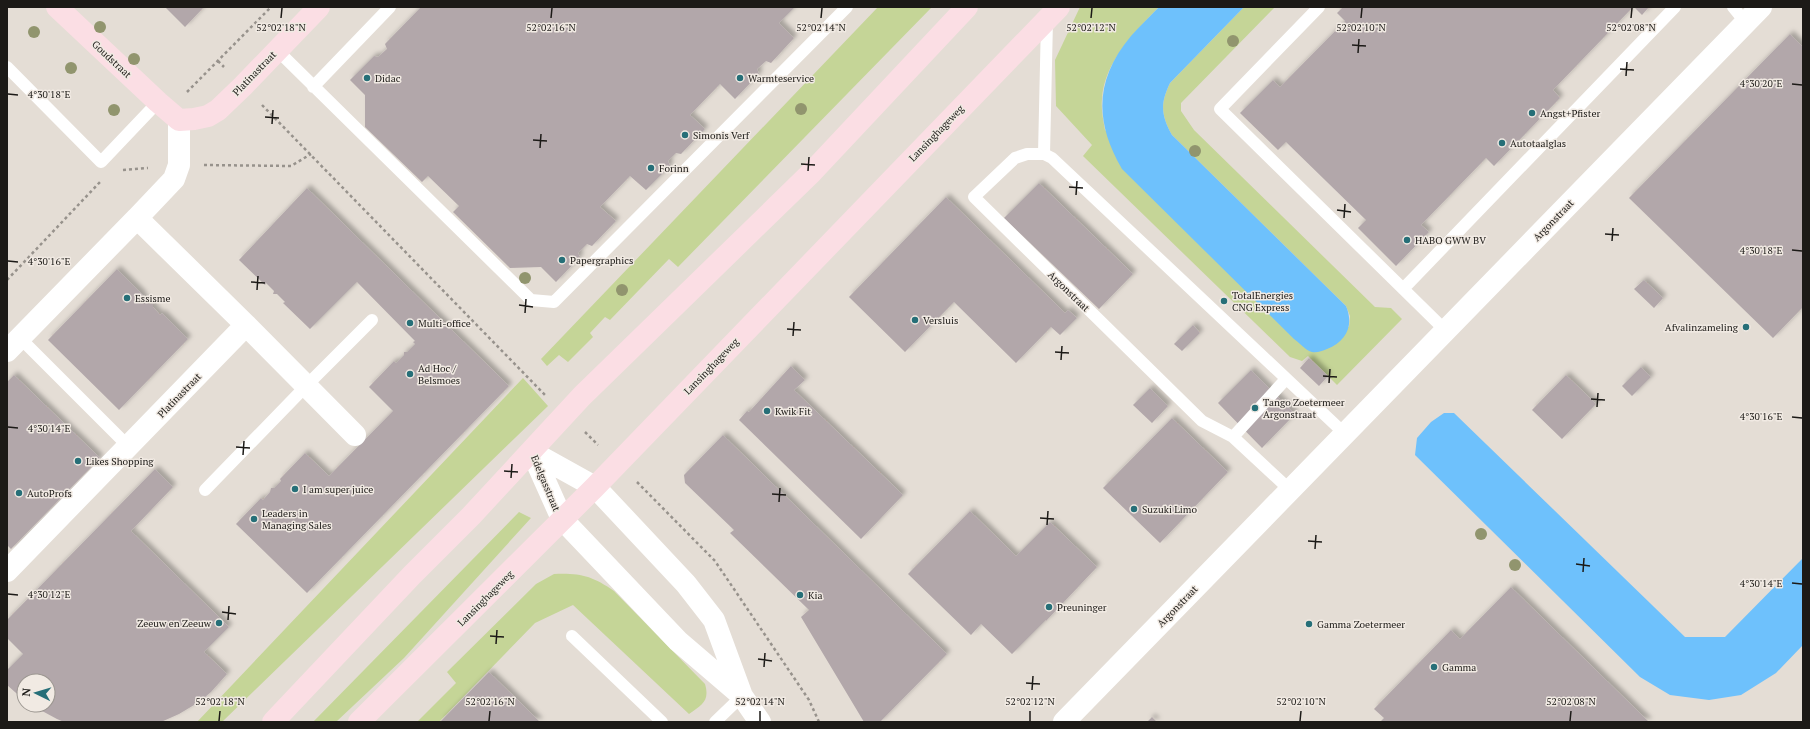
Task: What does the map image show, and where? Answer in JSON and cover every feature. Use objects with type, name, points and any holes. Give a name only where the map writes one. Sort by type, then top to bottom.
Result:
[{"type":"street","name":"Goudstraat","points":[[57,7],[168,111]]},
{"type":"street","name":"Platinastraat","points":[[168,111],[194,119],[208,116],[218,110],[319,7]]},
{"type":"street","points":[[273,722],[412,575],[532,452],[566,414],[812,172],[967,7]]},
{"type":"street","name":"Argonstraat","points":[[1064,722],[1440,336],[1740,15],[1761,7]]},
{"type":"street","name":"Lansinghageweg","points":[[359,722],[515,569],[1053,13]]},
{"type":"street","points":[[14,345],[174,179],[179,165],[168,111]]},
{"type":"street","points":[[137,218],[355,435]]},
{"type":"street","name":"Platinastraat","points":[[9,564],[128,446],[246,325]]},
{"type":"street","name":"Edelgasstraat","points":[[532,452],[595,487],[686,584],[714,620],[742,696],[760,722]]},
{"type":"street","name":"Edelgasstraat","points":[[532,452],[562,519],[678,641],[742,696]]},
{"type":"lane","points":[[314,87],[390,7]]},
{"type":"lane","points":[[277,50],[531,300],[554,302],[847,7]]},
{"type":"lane","points":[[1319,7],[1220,109],[1403,289],[1440,336]]},
{"type":"lane","points":[[1403,289],[1675,7]]},
{"type":"lane","points":[[1053,13],[1044,154],[1052,158],[1344,433]]},
{"type":"lane","points":[[7,67],[101,162],[168,111]]},
{"type":"lane","name":"Argonstraat","points":[[1044,154],[1026,154],[1016,158],[974,198],[1202,421],[1233,437],[1290,490]]},
{"type":"lane","points":[[205,490],[372,320]]},
{"type":"lane","points":[[14,345],[128,446]]},
{"type":"lane","points":[[1233,437],[1286,379]]},
{"type":"lane","points":[[572,636],[662,722]]},
{"type":"lane","points":[[715,722],[742,696]]},
{"type":"path","points":[[218,61],[311,154],[549,399],[566,414]]},
{"type":"path","points":[[119,170],[179,165],[290,166],[311,154]]},
{"type":"green space","points":[[878,7],[932,7],[678,267],[669,259],[610,320],[605,317],[590,333],[593,337],[568,362],[559,355],[547,366],[541,359]]},
{"type":"green space","points":[[1080,7],[1159,7],[1122,48],[1108,73],[1104,85],[1102,103],[1102,114],[1105,130],[1349,327],[1350,316],[1346,306],[1172,135],[1164,115],[1163,103],[1170,83],[1244,7],[1275,7],[1181,103],[1181,111],[1194,130],[1375,307],[1391,308],[1402,319],[1337,385],[1308,356],[1302,361],[1290,357],[1083,156],[1092,145],[1056,106],[1055,60]]},
{"type":"green space","points":[[523,378],[548,406],[222,722],[197,722]]},
{"type":"green space","points":[[519,512],[531,518],[404,658],[336,722],[313,722]]},
{"type":"green space","points":[[554,574],[586,576],[614,591],[705,684],[706,699],[704,702],[689,714],[573,605],[535,623],[439,722],[417,722],[456,683],[447,672],[536,584]]},
{"type":"water","points":[[1159,7],[1244,7],[1170,83],[1163,103],[1164,115],[1172,135],[1346,306],[1349,326],[1344,337],[1334,346],[1312,352],[1294,339],[1122,169],[1113,151],[1103,117],[1102,101],[1105,84],[1110,68],[1119,52],[1131,36]]},
{"type":"water","points":[[1444,413],[1454,413],[1685,637],[1725,637],[1803,558],[1803,645],[1776,673],[1741,695],[1709,700],[1670,695],[1640,677],[1415,455],[1417,438],[1431,422]]},
{"type":"building","points":[[165,7],[204,7],[185,27]]},
{"type":"building","points":[[421,7],[795,7],[779,23],[794,38],[771,63],[766,61],[757,69],[759,74],[735,99],[720,84],[690,115],[705,129],[681,154],[676,153],[668,161],[670,166],[646,190],[630,176],[600,207],[616,221],[592,246],[587,244],[578,253],[580,257],[556,282],[541,267],[510,268],[453,212],[459,206],[428,176],[422,182],[365,127],[365,95],[350,80],[374,56],[378,57],[387,49],[385,44]]},
{"type":"building","points":[[1343,7],[1633,7],[1553,90],[1560,98],[1494,166],[1486,158],[1421,225],[1429,232],[1396,266],[1358,228],[1366,220],[1286,142],[1278,150],[1240,113],[1273,80],[1280,87],[1345,21],[1337,13]]},
{"type":"building","points":[[1634,7],[1649,7],[1642,15]]},
{"type":"building","points":[[1790,34],[1803,47],[1803,307],[1773,338],[1629,198]]},
{"type":"building","points":[[1039,183],[1133,274],[1099,309],[1004,218]]},
{"type":"building","points":[[307,188],[509,386],[307,593],[236,524],[261,498],[263,500],[270,492],[271,488],[274,488],[281,481],[280,479],[305,453],[329,476],[393,411],[369,387],[394,361],[396,363],[404,355],[404,352],[407,352],[415,344],[413,342],[415,341],[357,282],[310,329],[283,303],[285,302],[277,294],[273,294],[274,291],[266,283],[265,285],[239,260]]},
{"type":"building","points":[[946,197],[1065,313],[1068,310],[1077,318],[1060,335],[1051,327],[1016,363],[954,302],[905,352],[849,297]]},
{"type":"building","points":[[117,269],[143,295],[142,296],[149,304],[153,304],[153,307],[160,315],[162,313],[188,339],[119,410],[48,340]]},
{"type":"building","points":[[1644,280],[1663,298],[1654,308],[1634,289]]},
{"type":"building","points":[[1193,325],[1200,333],[1182,351],[1174,344]]},
{"type":"building","points":[[1309,358],[1328,376],[1319,386],[1300,368]]},
{"type":"building","points":[[791,366],[805,380],[794,390],[903,495],[861,539],[739,420],[747,411],[749,412]]},
{"type":"building","points":[[1641,367],[1651,377],[1632,396],[1622,386]]},
{"type":"building","points":[[1251,370],[1295,414],[1262,448],[1218,403]]},
{"type":"building","points":[[14,375],[100,458],[11,549],[7,545],[7,382]]},
{"type":"building","points":[[1566,375],[1596,404],[1562,439],[1532,410]]},
{"type":"building","points":[[1150,388],[1168,406],[1152,423],[1133,405]]},
{"type":"building","points":[[1172,418],[1228,472],[1160,543],[1103,488]]},
{"type":"building","points":[[723,435],[947,654],[880,722],[864,722],[801,617],[809,610],[730,533],[734,530],[685,483],[684,475]]},
{"type":"building","points":[[155,469],[173,487],[131,531],[229,627],[204,652],[227,674],[211,692],[199,702],[179,714],[161,722],[64,722],[46,713],[56,713],[56,673],[16,673],[16,693],[7,685],[7,670],[23,654],[7,638],[7,620]]},
{"type":"building","points":[[970,511],[1016,556],[1050,522],[1097,567],[1046,621],[1012,654],[981,624],[971,635],[908,574]]},
{"type":"building","points":[[1511,587],[1649,722],[1380,722],[1384,718],[1374,709],[1451,630],[1460,639]]},
{"type":"building","points":[[489,672],[540,722],[440,722]]},
{"type":"building","points":[[1152,717],[1157,722],[1147,722]]},
{"type":"place","name":"Didac","points":[[367,78]]},
{"type":"place","name":"Warmteservice","points":[[740,78]]},
{"type":"place","name":"Angst+Pfister","points":[[1532,113]]},
{"type":"place","name":"Simonis Verf","points":[[685,135]]},
{"type":"place","name":"Autotaalglas","points":[[1502,143]]},
{"type":"place","name":"Forinn","points":[[651,168]]},
{"type":"place","name":"HABO GWW BV","points":[[1407,240]]},
{"type":"place","name":"Papergraphics","points":[[562,260]]},
{"type":"place","name":"Essisme","points":[[127,298]]},
{"type":"place","name":"TotalEnergies CNG Express","points":[[1224,301]]},
{"type":"place","name":"Versluis","points":[[915,320]]},
{"type":"place","name":"Multi-office","points":[[410,323]]},
{"type":"place","name":"Afvalinzameling","points":[[1746,327]]},
{"type":"place","name":"Ad Hoc / Belsmoes","points":[[410,374]]},
{"type":"place","name":"Tango Zoetermeer Argonstraat","points":[[1255,408]]},
{"type":"place","name":"Kwik Fit","points":[[767,411]]},
{"type":"place","name":"Likes Shopping","points":[[78,461]]},
{"type":"place","name":"I am super juice","points":[[295,489]]},
{"type":"place","name":"AutoProfs","points":[[19,493]]},
{"type":"place","name":"Suzuki Limo","points":[[1134,509]]},
{"type":"place","name":"Leaders in Managing Sales","points":[[254,519]]},
{"type":"place","name":"Kia","points":[[800,595]]},
{"type":"place","name":"Preuninger","points":[[1049,607]]},
{"type":"place","name":"Zeeuw en Zeeuw","points":[[219,623]]},
{"type":"place","name":"Gamma Zoetermeer","points":[[1309,624]]},
{"type":"place","name":"Gamma","points":[[1434,667]]}]
